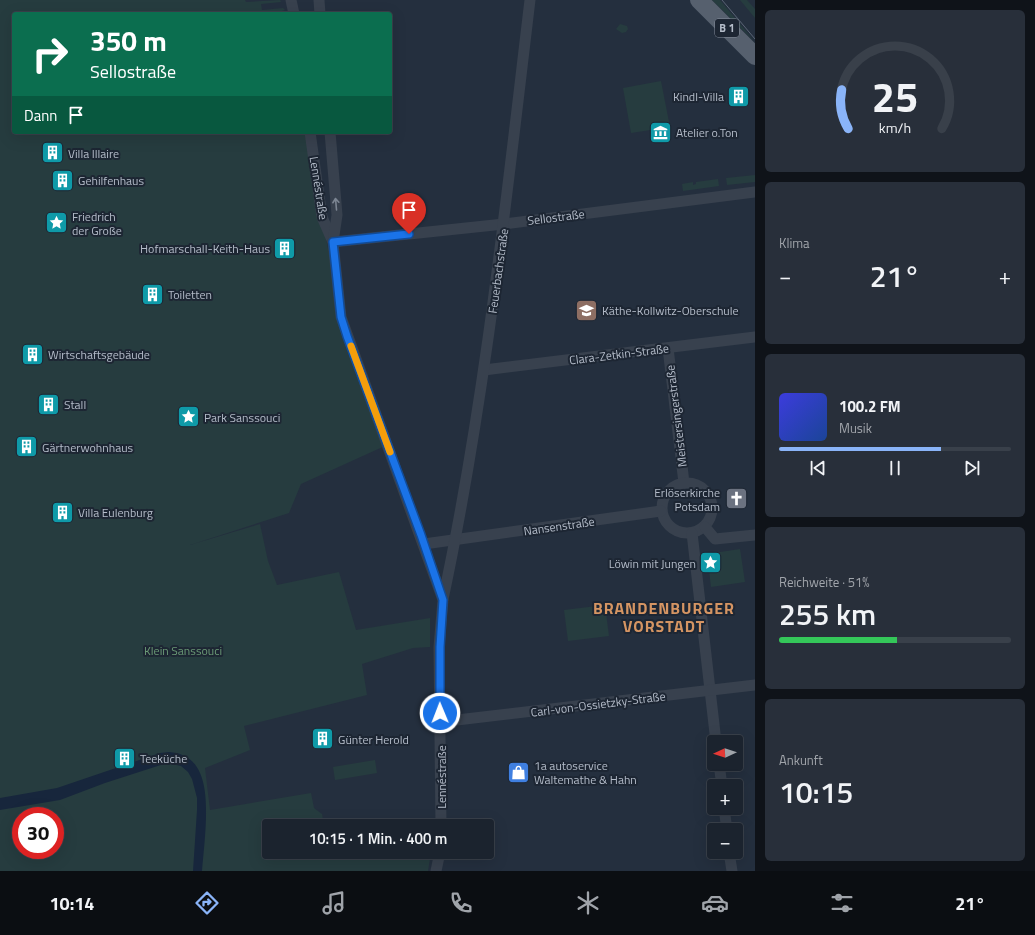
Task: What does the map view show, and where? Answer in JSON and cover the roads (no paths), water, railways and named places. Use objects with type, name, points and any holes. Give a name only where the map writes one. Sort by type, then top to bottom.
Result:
[{"type":"main road","name":"B 1","points":[[699,0],[755,56]]},
{"type":"street","points":[[291,0],[294,12]]},
{"type":"street","points":[[319,0],[320,12]]},
{"type":"street","name":"Feuerbachstraße","points":[[443,600],[456,540],[484,370],[504,224],[530,0]]},
{"type":"street","name":"Lennéstraße","points":[[310,134],[322,217],[333,242]]},
{"type":"street","name":"Lennéstraße","points":[[330,134],[337,215],[333,242],[341,317],[443,600],[440,647],[441,819]]},
{"type":"street","name":"Sellostraße","points":[[333,242],[504,224],[755,192]]},
{"type":"street","name":"Clara-Zetkin-Straße","points":[[484,370],[755,337]]},
{"type":"street","name":"Meistersingerstraße","points":[[668,348],[684,483]]},
{"type":"street","points":[[684,483],[692,483],[706,491],[712,505],[712,513],[704,527],[692,533],[684,534],[672,529],[664,519],[662,503],[670,489],[676,485],[684,483]]},
{"type":"street","name":"Nansenstraße","points":[[456,540],[662,511]]},
{"type":"street","points":[[704,527],[715,539],[755,535]]},
{"type":"street","points":[[692,533],[715,735]]},
{"type":"street","points":[[424,544],[456,540]]},
{"type":"street","name":"Carl-von-Ossietzky-Straße","points":[[440,722],[755,685]]},
{"type":"street","points":[[436,871],[439,859]]},
{"type":"street","points":[[730,859],[732,871]]},
{"type":"water","points":[[169,752],[183,755],[195,764],[200,773],[203,783],[206,808],[202,871],[193,871],[197,798],[192,779],[188,772],[181,766],[167,763],[105,783],[60,800],[0,810],[0,798],[57,788],[160,753]]},
{"type":"tram line","points":[[722,0],[755,39]]},
{"type":"place","name":"Kindl-Villa","points":[[739,96]]},
{"type":"place","name":"Atelier o.Ton","points":[[661,132]]},
{"type":"place","name":"Villa Illaire","points":[[52,153]]},
{"type":"place","name":"Gehilfenhaus","points":[[63,180]]},
{"type":"place","name":"Friedrich der Große","points":[[56,223]]},
{"type":"place","name":"Hofmarschall-Keith-Haus","points":[[285,248]]},
{"type":"place","name":"Toiletten","points":[[152,294]]},
{"type":"place","name":"Käthe-Kollwitz-Oberschule","points":[[586,310]]},
{"type":"place","name":"Wirtschaftsgebäude","points":[[32,354]]},
{"type":"place","name":"Stall","points":[[48,404]]},
{"type":"place","name":"Park Sanssouci","points":[[188,417]]},
{"type":"place","name":"Gärtnerwohnhaus","points":[[26,447]]},
{"type":"place","name":"Erlöserkirche Potsdam","points":[[736,499]]},
{"type":"place","name":"Villa Eulenburg","points":[[62,512]]},
{"type":"place","name":"Löwin mit Jungen","points":[[711,563]]},
{"type":"place","name":"Günter Herold","points":[[322,739]]},
{"type":"place","name":"Teeküche","points":[[124,758]]},
{"type":"place","name":"1a autoservice Waltemathe & Hahn","points":[[519,772]]},
{"type":"district","name":"BRANDENBURGER VORSTADT","points":[[664,617]]},
{"type":"park label","name":"Klein Sanssouci","points":[[183,650]]}]
